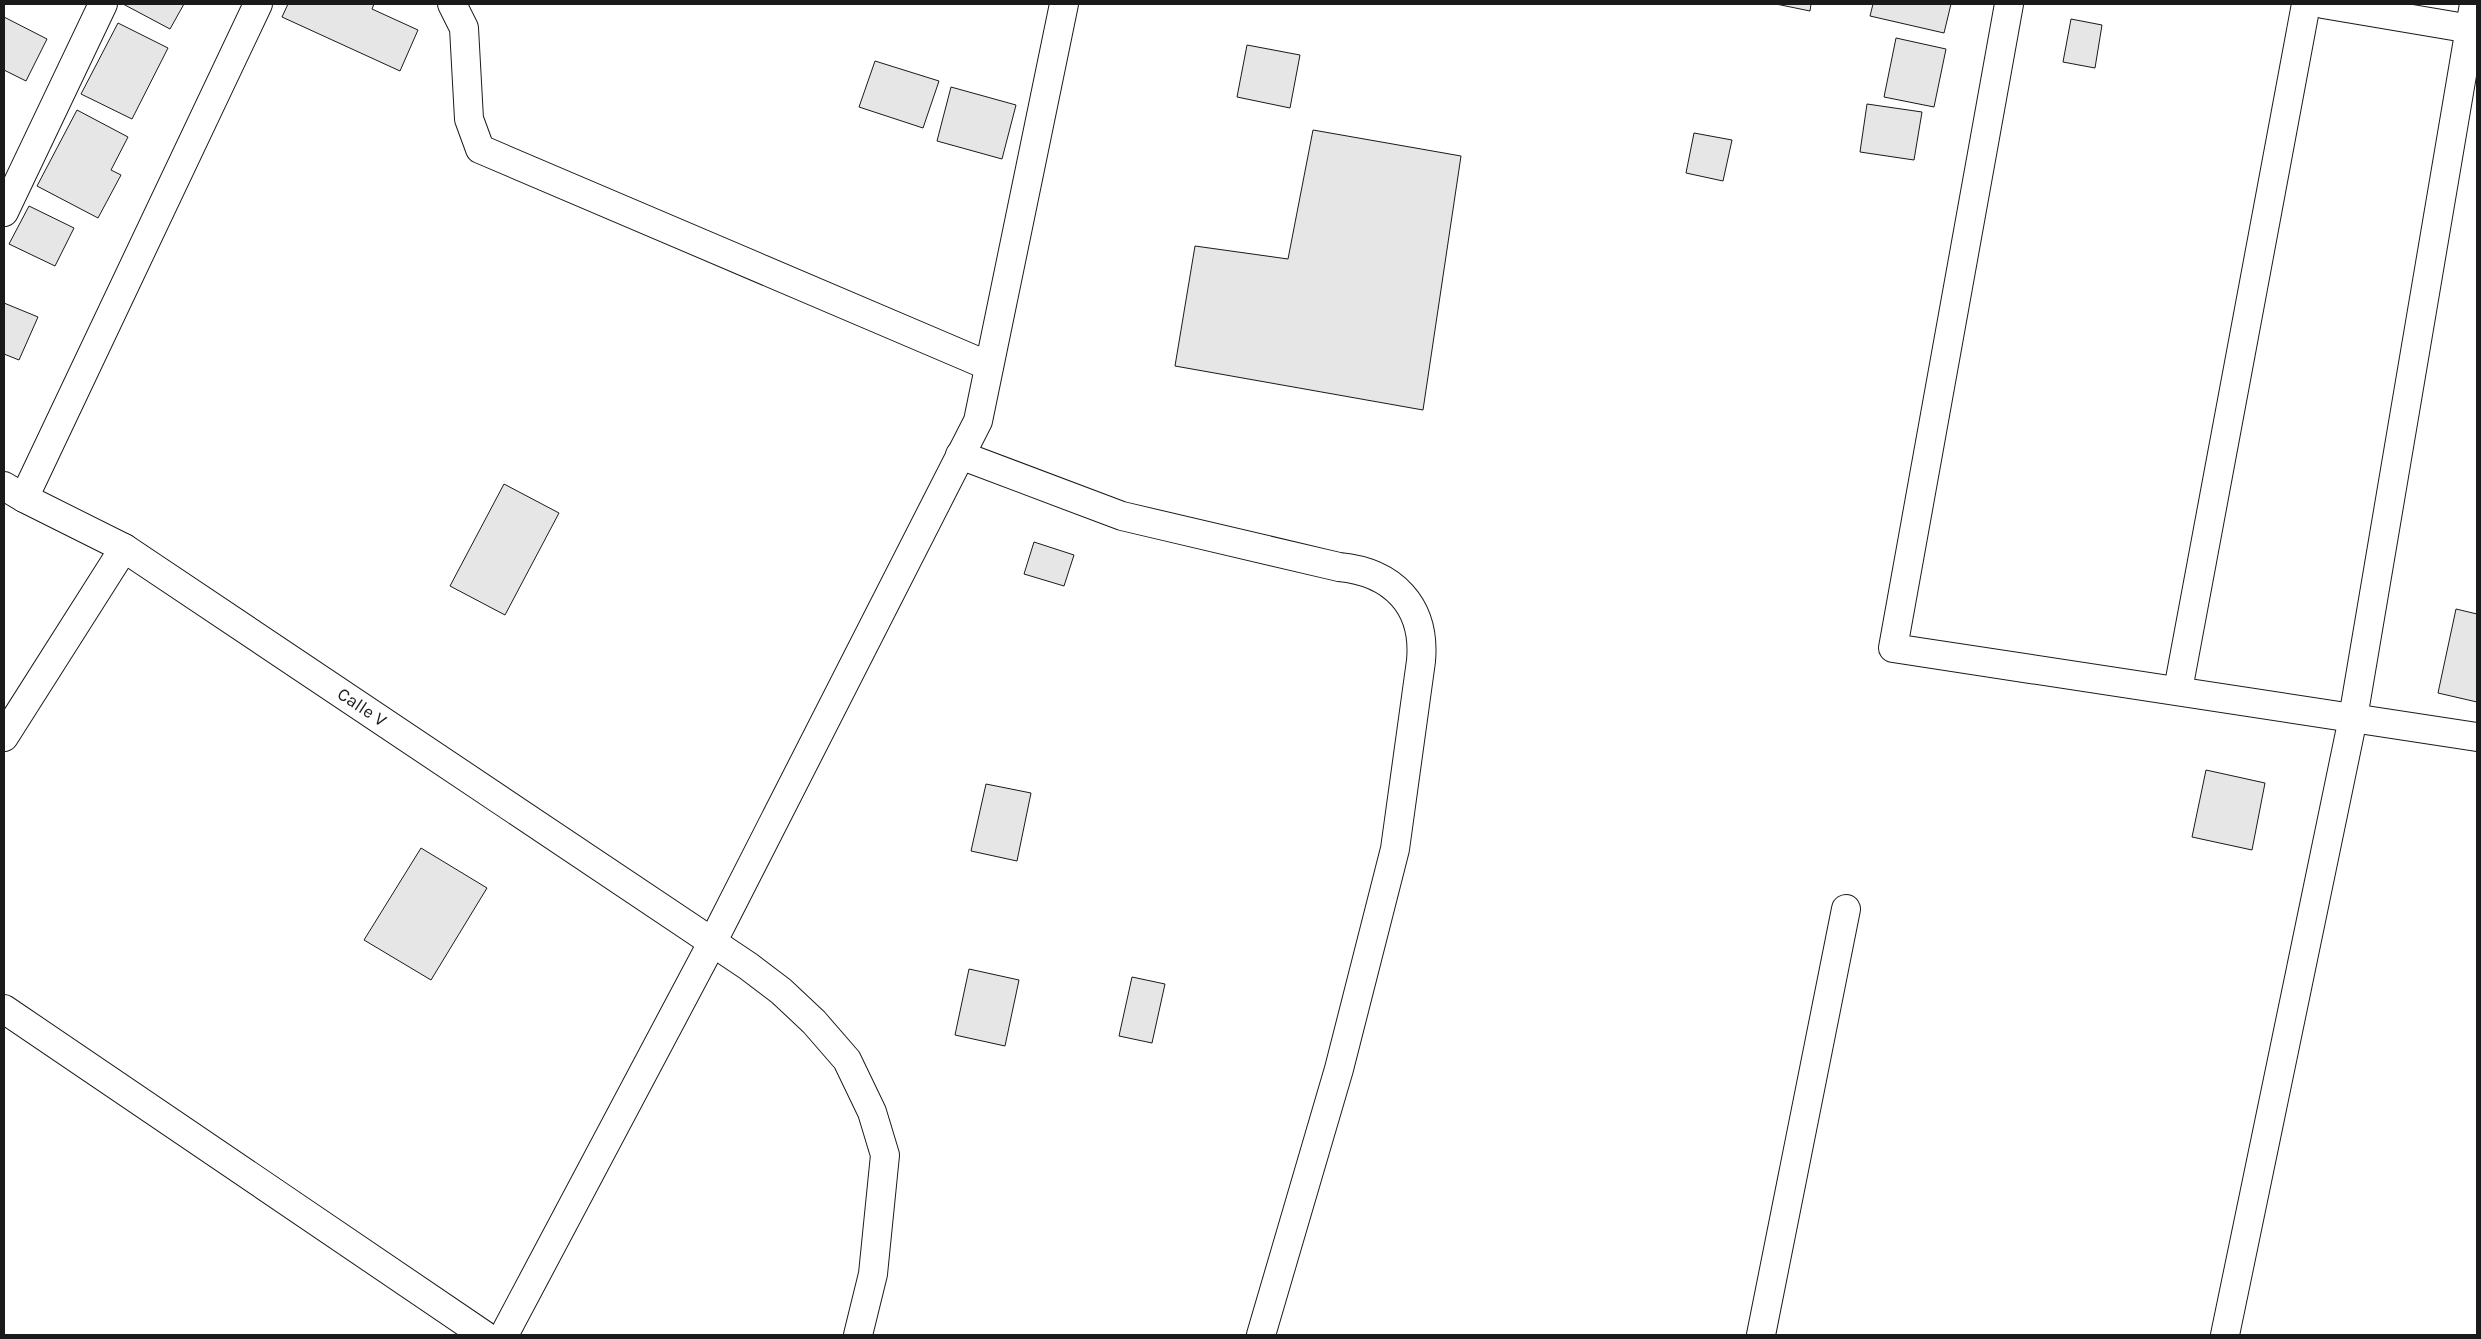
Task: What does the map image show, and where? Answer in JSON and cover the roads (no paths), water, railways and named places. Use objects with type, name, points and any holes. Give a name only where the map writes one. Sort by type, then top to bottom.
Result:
[{"type":"street","points":[[4,212],[103,4]]},
{"type":"street","points":[[14,492],[258,4]]},
{"type":"street","points":[[452,4],[464,28],[468,119],[480,149],[989,366]]},
{"type":"street","points":[[504,1335],[712,943],[978,421],[1064,4]]},
{"type":"street","points":[[2009,4],[1892,648],[2477,737]]},
{"type":"street","points":[[2178,690],[2306,4]]},
{"type":"street","points":[[2225,1335],[2353,718],[2474,21],[2322,4]]},
{"type":"street","points":[[960,455],[1122,516],[1339,567],[1358,569],[1376,575],[1392,585],[1406,599],[1420,629],[1421,661],[1395,849],[1339,1069],[1261,1335]]},
{"type":"street","name":"Calle V","points":[[14,492],[124,548],[712,943],[781,991],[814,1022],[847,1060],[872,1112],[885,1155],[873,1274],[858,1335]]},
{"type":"street","points":[[4,737],[124,548]]},
{"type":"street","points":[[1761,1335],[1846,909]]},
{"type":"street","points":[[4,1009],[484,1335]]}]
